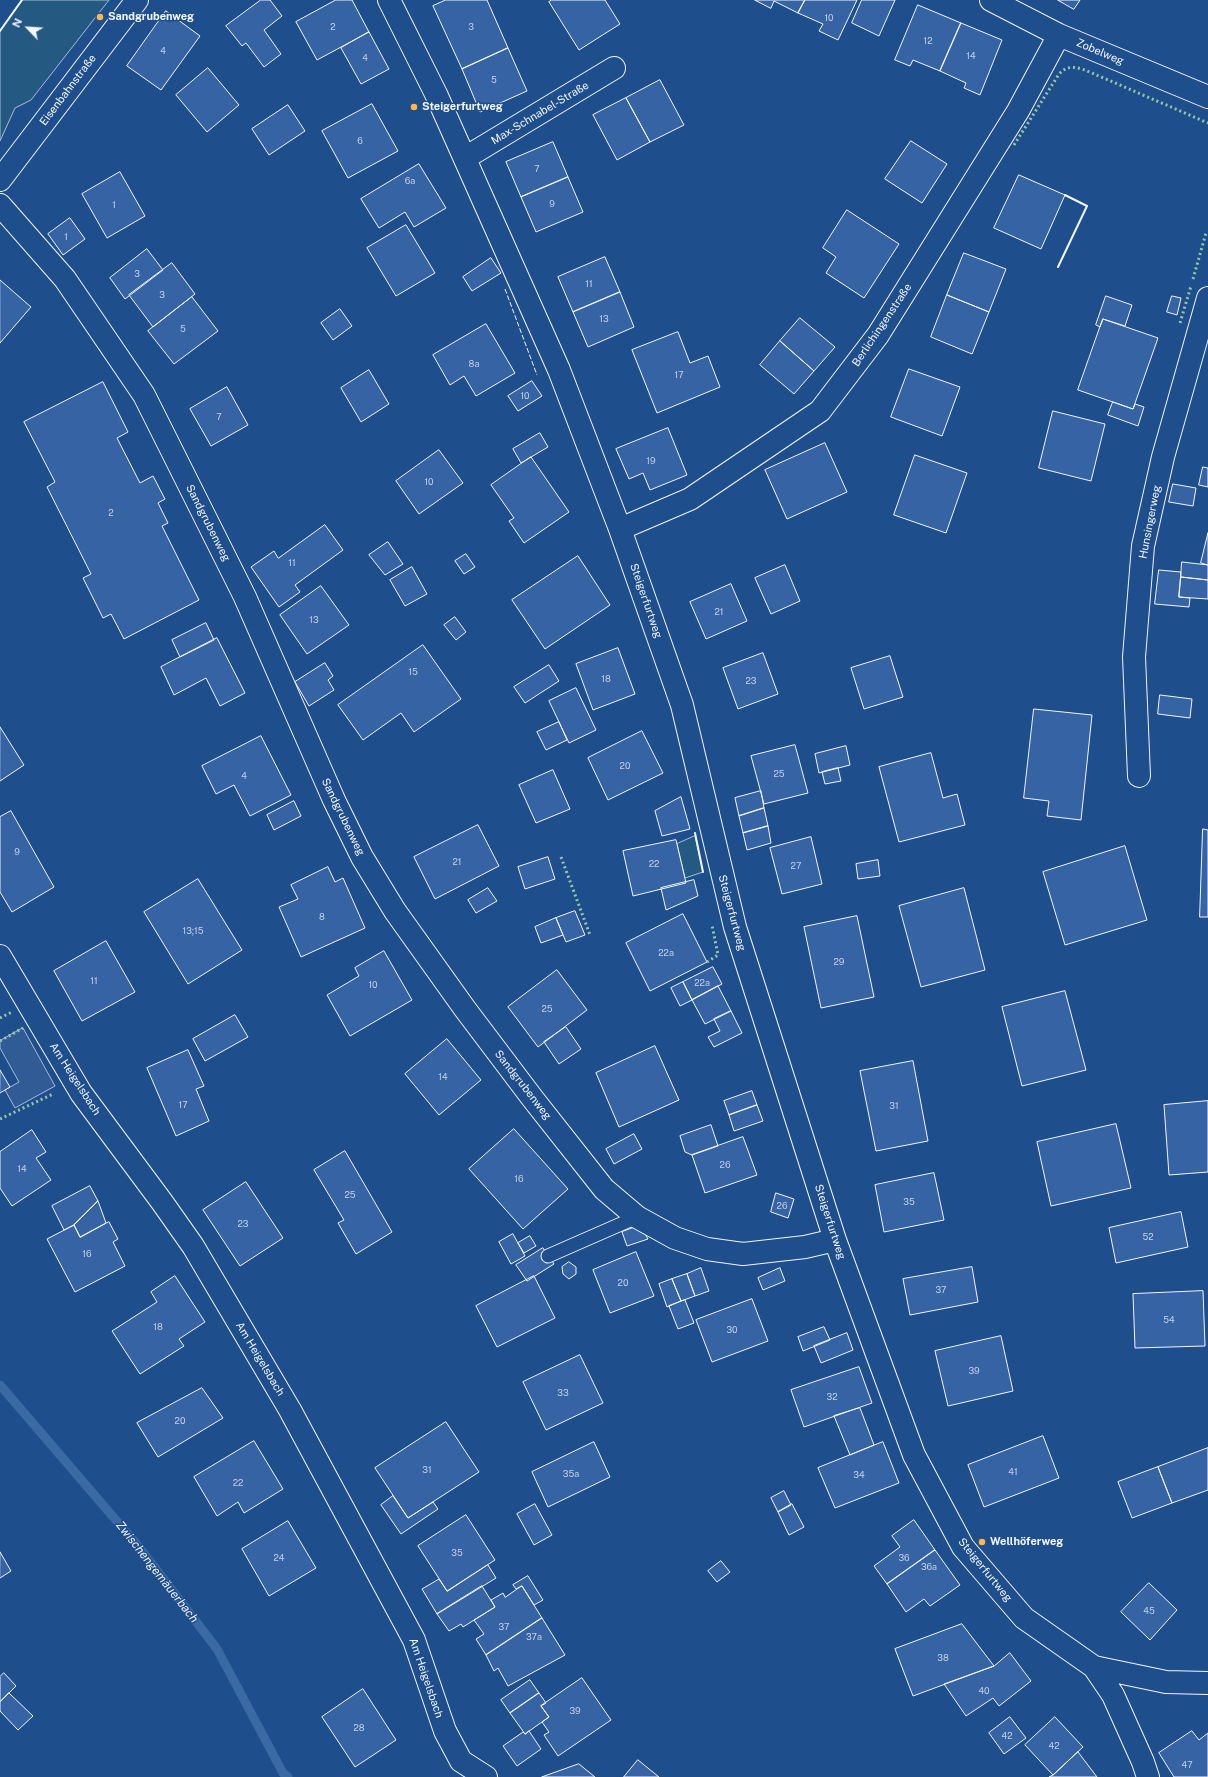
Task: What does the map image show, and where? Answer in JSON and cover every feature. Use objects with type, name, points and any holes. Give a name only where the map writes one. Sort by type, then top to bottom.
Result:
[{"type":"street","name":"Eisenbahnstraße","points":[[0,180],[137,0]]},
{"type":"street","name":"Steigerfurtweg","points":[[389,0],[436,94],[559,370],[620,529],[682,705],[734,927],[835,1240],[914,1455],[964,1547],[1024,1618],[1094,1667],[1113,1695],[1143,1762],[1148,1777]]},
{"type":"street","name":"Zobelweg","points":[[993,0],[1059,35],[1208,97]]},
{"type":"street","name":"Berlichingenstraße","points":[[620,529],[690,499],[820,411],[887,321],[1018,111],[1059,35]]},
{"type":"street","name":"Max-Schnabel-Straße","points":[[465,158],[614,68]]},
{"type":"street","name":"Sandgrubenweg","points":[[0,205],[65,279],[144,395],[245,597],[334,800],[362,857],[395,910],[465,1008],[533,1099],[604,1188],[637,1217],[675,1238],[707,1248],[743,1254],[805,1247],[835,1240]]},
{"type":"street","name":"Hunsingerweg","points":[[1139,776],[1134,657],[1143,546],[1163,457],[1208,298]]},
{"type":"street","name":"Am Heigelsbach","points":[[0,956],[81,1093],[193,1246],[286,1403],[414,1640],[444,1731],[461,1761],[486,1777]]},
{"type":"street","points":[[1094,1667],[1166,1682],[1208,1683]]},
{"type":"lane","points":[[548,1256],[637,1217]]},
{"type":"shaded area","points":[[22,0],[109,0],[31,100],[15,108],[0,141],[0,31]]},
{"type":"shaded area","points":[[695,836],[703,872],[685,878],[677,844]]},
{"type":"shaded area","points":[[23,1028],[55,1086],[15,1108],[5,1090],[19,1082],[0,1048],[0,1041]]},
{"type":"building","points":[[261,0],[270,0],[282,16],[264,30],[281,54],[264,67],[246,43],[242,46],[226,26]]},
{"type":"building","points":[[336,0],[352,0],[369,32],[317,60],[296,22]]},
{"type":"building","points":[[446,0],[487,0],[508,48],[462,69],[433,6]]},
{"type":"building","points":[[552,0],[605,0],[620,24],[579,50],[549,2]]},
{"type":"building","points":[[755,0],[805,0],[798,13],[774,1],[771,8]]},
{"type":"building","points":[[805,0],[857,0],[838,40],[819,31],[823,24],[798,13]]},
{"type":"building","points":[[862,0],[895,0],[879,36],[852,23]]},
{"type":"building","points":[[1058,0],[1080,0],[1074,9]]},
{"type":"building","points":[[918,5],[961,23],[940,71],[913,60],[910,66],[895,60]]},
{"type":"building","points":[[166,11],[200,36],[161,90],[127,66]]},
{"type":"building","points":[[961,23],[1002,40],[980,95],[964,88],[966,83],[940,71]]},
{"type":"building","points":[[369,32],[389,69],[361,84],[341,48]]},
{"type":"building","points":[[508,48],[527,91],[480,112],[462,69]]},
{"type":"building","points":[[208,68],[239,105],[207,132],[176,95]]},
{"type":"building","points":[[660,80],[684,125],[650,142],[626,98]]},
{"type":"building","points":[[626,98],[650,142],[617,160],[593,115]]},
{"type":"building","points":[[372,104],[398,151],[348,178],[322,131]]},
{"type":"building","points":[[288,105],[305,131],[269,155],[252,129]]},
{"type":"building","points":[[911,141],[947,164],[922,203],[885,179]]},
{"type":"building","points":[[553,142],[568,177],[521,197],[506,162]]},
{"type":"building","points":[[419,164],[446,208],[414,227],[405,212],[379,228],[361,199]]},
{"type":"building","points":[[120,172],[145,216],[107,238],[82,194]]},
{"type":"building","points":[[1019,175],[1065,195],[1041,249],[994,228]]},
{"type":"building","points":[[568,177],[583,212],[536,232],[521,197]]},
{"type":"building","points":[[847,210],[899,244],[864,298],[826,273],[836,257],[823,248]]},
{"type":"building","points":[[70,218],[85,239],[63,255],[48,234]]},
{"type":"building","points":[[406,225],[435,273],[396,296],[367,248]]},
{"type":"building","points":[[147,249],[163,270],[125,299],[110,278]]},
{"type":"building","points":[[964,253],[1006,269],[989,312],[947,295]]},
{"type":"building","points":[[605,257],[620,292],[573,312],[558,277]]},
{"type":"building","points":[[491,258],[501,273],[472,291],[463,277]]},
{"type":"building","points":[[172,263],[195,294],[153,327],[129,295]]},
{"type":"building","points":[[0,280],[31,307],[0,343]]},
{"type":"building","points":[[620,292],[634,327],[588,347],[573,312]]},
{"type":"building","points":[[947,295],[989,312],[972,354],[931,337]]},
{"type":"building","points":[[1106,296],[1132,305],[1125,326],[1103,319],[1100,327],[1096,325]]},
{"type":"building","points":[[1172,296],[1181,298],[1177,315],[1167,312]]},
{"type":"building","points":[[192,297],[218,331],[174,364],[148,331]]},
{"type":"building","points":[[340,309],[352,326],[333,340],[321,323]]},
{"type":"building","points":[[800,318],[835,347],[814,371],[780,341]]},
{"type":"building","points":[[1103,319],[1158,338],[1133,409],[1078,390]]},
{"type":"building","points":[[486,324],[515,373],[476,396],[464,376],[450,385],[433,355]]},
{"type":"building","points":[[678,332],[690,363],[708,356],[720,387],[657,413],[632,350]]},
{"type":"building","points":[[780,341],[814,371],[794,394],[760,365]]},
{"type":"building","points":[[909,369],[960,387],[942,436],[891,417]]},
{"type":"building","points":[[369,370],[389,404],[361,422],[341,388]]},
{"type":"building","points":[[532,381],[542,396],[518,411],[508,396]]},
{"type":"building","points":[[103,382],[128,432],[117,438],[140,483],[153,476],[165,499],[158,503],[168,523],[162,526],[199,600],[124,639],[111,614],[103,618],[83,578],[91,574],[47,487],[55,482],[24,422]]},
{"type":"building","points":[[227,387],[248,425],[211,446],[190,409]]},
{"type":"building","points":[[1113,402],[1133,409],[1135,404],[1144,407],[1138,426],[1108,415]]},
{"type":"building","points":[[1053,411],[1105,424],[1091,481],[1039,468]]},
{"type":"building","points":[[668,428],[687,475],[650,490],[643,473],[629,479],[616,449]]},
{"type":"building","points":[[540,433],[548,447],[521,463],[513,449]]},
{"type":"building","points":[[825,443],[847,492],[787,519],[765,470]]},
{"type":"building","points":[[439,450],[463,483],[419,514],[396,481]]},
{"type":"building","points":[[915,455],[967,473],[946,533],[894,515]]},
{"type":"building","points":[[531,457],[569,512],[524,543],[509,521],[514,518],[491,485]]},
{"type":"building","points":[[1203,467],[1208,468],[1208,487],[1199,485]]},
{"type":"building","points":[[1173,484],[1196,488],[1193,506],[1169,502]]},
{"type":"building","points":[[325,525],[343,550],[295,585],[300,592],[279,607],[251,567],[274,551],[278,558]]},
{"type":"building","points":[[1208,533],[1208,565],[1201,563]]},
{"type":"building","points":[[388,542],[403,564],[385,575],[369,555]]},
{"type":"building","points":[[466,554],[475,567],[464,574],[455,561]]},
{"type":"building","points":[[578,556],[610,605],[545,649],[512,600]]},
{"type":"building","points":[[1182,562],[1208,565],[1208,580],[1181,577]]},
{"type":"building","points":[[785,565],[800,601],[771,614],[755,578]]},
{"type":"building","points":[[412,567],[427,594],[405,606],[390,580]]},
{"type":"building","points":[[1159,570],[1181,572],[1179,597],[1190,598],[1189,607],[1155,604]]},
{"type":"building","points":[[1181,577],[1208,580],[1208,599],[1179,597]]},
{"type":"building","points":[[731,584],[747,621],[706,639],[690,602]]},
{"type":"building","points":[[321,586],[349,625],[307,654],[280,615]]},
{"type":"building","points":[[455,617],[466,632],[456,640],[444,625]]},
{"type":"building","points":[[206,623],[214,640],[180,657],[172,640]]},
{"type":"building","points":[[217,638],[245,693],[220,706],[206,678],[174,695],[161,667]]},
{"type":"building","points":[[423,645],[461,699],[414,732],[401,713],[363,740],[338,705]]},
{"type":"building","points":[[618,648],[635,694],[593,710],[576,664]]},
{"type":"building","points":[[763,653],[778,694],[738,709],[723,668]]},
{"type":"building","points":[[890,656],[903,697],[864,709],[851,668]]},
{"type":"building","points":[[325,663],[333,676],[328,680],[334,690],[309,706],[295,682]]},
{"type":"building","points":[[549,665],[559,681],[525,703],[514,687]]},
{"type":"building","points":[[576,688],[596,730],[569,743],[549,701]]},
{"type":"building","points":[[1160,695],[1192,699],[1190,718],[1158,714]]},
{"type":"building","points":[[1034,709],[1092,715],[1081,820],[1047,816],[1049,801],[1024,798]]},
{"type":"building","points":[[559,722],[567,740],[546,750],[537,732]]},
{"type":"building","points":[[0,727],[24,765],[0,781]]},
{"type":"building","points":[[642,731],[663,773],[608,800],[588,758]]},
{"type":"building","points":[[261,736],[291,795],[250,816],[234,785],[216,794],[202,766]]},
{"type":"building","points":[[795,745],[808,793],[764,804],[751,756]]},
{"type":"building","points":[[846,746],[850,765],[819,773],[815,754]]},
{"type":"building","points":[[931,753],[943,798],[957,794],[965,825],[899,842],[879,767]]},
{"type":"building","points":[[838,768],[841,781],[825,784],[822,772]]},
{"type":"building","points":[[553,770],[570,809],[536,823],[519,785]]},
{"type":"building","points":[[761,791],[764,808],[739,816],[735,798]]},
{"type":"building","points":[[681,797],[690,829],[662,836],[655,811]]},
{"type":"building","points":[[294,801],[301,816],[274,830],[267,815]]},
{"type":"building","points":[[764,808],[768,826],[743,833],[739,816]]},
{"type":"building","points":[[11,811],[54,887],[12,912],[0,892],[0,817]]},
{"type":"building","points":[[478,825],[499,866],[435,899],[414,857]]},
{"type":"building","points":[[768,826],[771,843],[747,850],[743,833]]},
{"type":"building","points":[[1203,829],[1208,830],[1208,917],[1200,917]]},
{"type":"building","points":[[811,837],[822,884],[782,894],[770,848]]},
{"type":"building","points":[[676,840],[686,883],[633,896],[623,851]]},
{"type":"building","points":[[1125,846],[1147,920],[1065,945],[1043,872]]},
{"type":"building","points":[[548,857],[555,879],[525,889],[518,867]]},
{"type":"building","points":[[878,860],[880,876],[858,879],[856,864]]},
{"type":"building","points":[[328,867],[335,882],[343,878],[365,928],[301,957],[279,907],[298,899],[291,885]]},
{"type":"building","points":[[198,879],[242,950],[188,984],[144,912]]},
{"type":"building","points":[[694,880],[698,896],[666,910],[661,888]]},
{"type":"building","points":[[488,888],[497,901],[476,913],[468,900]]},
{"type":"building","points":[[964,888],[985,970],[921,987],[899,906]]},
{"type":"building","points":[[575,911],[585,935],[566,942],[556,918]]},
{"type":"building","points":[[683,914],[707,962],[650,991],[626,943]]},
{"type":"building","points":[[857,916],[874,997],[821,1008],[804,927]]},
{"type":"building","points":[[556,918],[563,935],[541,943],[535,927]]},
{"type":"building","points":[[106,941],[135,992],[82,1021],[54,971]]},
{"type":"building","points":[[384,951],[412,1000],[350,1036],[327,995],[359,976],[355,968]]},
{"type":"building","points":[[713,967],[722,984],[692,1000],[683,982]]},
{"type":"building","points":[[557,970],[587,1010],[538,1047],[508,1007]]},
{"type":"building","points":[[683,982],[692,1000],[680,1006],[671,988]]},
{"type":"building","points":[[718,986],[731,1011],[705,1024],[692,1000]]},
{"type":"building","points":[[1065,991],[1086,1070],[1022,1086],[1002,1007]]},
{"type":"building","points":[[731,1011],[742,1033],[714,1047],[708,1037],[720,1031],[714,1019]]},
{"type":"building","points":[[235,1015],[248,1037],[205,1061],[193,1039]]},
{"type":"building","points":[[566,1027],[581,1049],[559,1064],[544,1042]]},
{"type":"building","points":[[447,1039],[481,1080],[439,1115],[405,1074]]},
{"type":"building","points":[[655,1046],[679,1100],[619,1127],[596,1073]]},
{"type":"building","points":[[188,1050],[204,1086],[196,1089],[209,1121],[176,1136],[147,1068]]},
{"type":"building","points":[[913,1061],[928,1141],[876,1151],[860,1071]]},
{"type":"building","points":[[0,1070],[10,1087],[0,1093]]},
{"type":"building","points":[[752,1091],[757,1105],[729,1115],[724,1101]]},
{"type":"building","points":[[1208,1101],[1208,1172],[1169,1175],[1164,1105]]},
{"type":"building","points":[[757,1105],[763,1121],[734,1131],[729,1115]]},
{"type":"building","points":[[1116,1124],[1131,1188],[1051,1206],[1037,1142]]},
{"type":"building","points":[[711,1125],[718,1146],[692,1155],[685,1152],[680,1136]]},
{"type":"building","points":[[514,1129],[568,1189],[523,1229],[469,1169]]},
{"type":"building","points":[[32,1130],[46,1152],[36,1158],[51,1180],[12,1206],[0,1188],[0,1152]]},
{"type":"building","points":[[634,1134],[642,1149],[614,1164],[606,1149]]},
{"type":"building","points":[[743,1137],[757,1175],[705,1193],[692,1155]]},
{"type":"building","points":[[345,1151],[392,1232],[356,1254],[338,1223],[344,1220],[314,1170]]},
{"type":"building","points":[[934,1173],[944,1220],[884,1232],[875,1185]]},
{"type":"building","points":[[246,1182],[283,1238],[240,1266],[203,1210]]},
{"type":"building","points":[[90,1186],[98,1201],[74,1225],[64,1230],[52,1206]]},
{"type":"building","points":[[776,1193],[794,1199],[788,1218],[771,1212]]},
{"type":"building","points":[[98,1201],[106,1223],[80,1237],[74,1225]]},
{"type":"building","points":[[1181,1212],[1188,1247],[1116,1263],[1109,1228]]},
{"type":"building","points":[[109,1222],[118,1239],[113,1242],[125,1266],[75,1292],[47,1239],[74,1225],[80,1237]]},
{"type":"building","points":[[638,1226],[643,1230],[648,1239],[627,1246],[622,1232]]},
{"type":"building","points":[[513,1234],[525,1256],[511,1264],[499,1242]]},
{"type":"building","points":[[530,1236],[536,1246],[524,1253],[518,1243]]},
{"type":"building","points":[[543,1248],[554,1264],[527,1281],[516,1265]]},
{"type":"building","points":[[636,1252],[654,1296],[610,1313],[593,1270]]},
{"type":"building","points":[[569,1262],[576,1267],[576,1274],[569,1279],[563,1274],[562,1267]]},
{"type":"building","points":[[972,1267],[978,1302],[910,1315],[903,1279]]},
{"type":"building","points":[[701,1268],[709,1291],[695,1296],[687,1274]]},
{"type":"building","points":[[780,1268],[785,1281],[763,1290],[758,1278]]},
{"type":"building","points":[[687,1274],[695,1296],[681,1301],[672,1279]]},
{"type":"building","points":[[175,1276],[205,1322],[179,1339],[184,1346],[140,1374],[112,1331],[157,1302],[151,1292]]},
{"type":"building","points":[[534,1276],[555,1318],[497,1347],[476,1306]]},
{"type":"building","points":[[672,1279],[681,1301],[667,1307],[659,1284]]},
{"type":"building","points":[[1203,1291],[1205,1346],[1135,1348],[1133,1294]]},
{"type":"building","points":[[752,1299],[768,1341],[712,1362],[696,1320]]},
{"type":"building","points":[[685,1300],[694,1323],[678,1329],[669,1306]]},
{"type":"building","points":[[824,1327],[830,1340],[803,1351],[798,1337]]},
{"type":"building","points":[[847,1333],[853,1350],[821,1363],[814,1346]]},
{"type":"building","points":[[1001,1336],[1013,1391],[948,1406],[935,1351]]},
{"type":"building","points":[[580,1355],[603,1403],[546,1430],[523,1382]]},
{"type":"building","points":[[859,1367],[872,1403],[804,1427],[791,1390]]},
{"type":"building","points":[[202,1388],[223,1418],[158,1457],[137,1423]]},
{"type":"building","points":[[860,1408],[874,1445],[850,1455],[834,1416]]},
{"type":"building","points":[[446,1422],[479,1472],[408,1518],[375,1468]]},
{"type":"building","points":[[1043,1436],[1059,1478],[984,1507],[968,1465]]},
{"type":"building","points":[[254,1441],[283,1489],[244,1513],[238,1502],[217,1516],[194,1477]]},
{"type":"building","points":[[594,1442],[610,1477],[548,1507],[532,1472]]},
{"type":"building","points":[[883,1442],[899,1483],[835,1508],[818,1468]]},
{"type":"building","points":[[1208,1448],[1208,1490],[1172,1503],[1158,1467]]},
{"type":"building","points":[[1158,1467],[1172,1503],[1132,1518],[1118,1482]]},
{"type":"building","points":[[784,1491],[791,1505],[778,1512],[771,1498]]},
{"type":"building","points":[[393,1496],[408,1518],[433,1502],[438,1509],[401,1534],[381,1505]]},
{"type":"building","points":[[535,1504],[552,1535],[534,1545],[517,1514]]},
{"type":"building","points":[[792,1504],[804,1527],[789,1535],[778,1512]]},
{"type":"building","points":[[466,1515],[495,1560],[447,1591],[418,1546]]},
{"type":"building","points":[[914,1520],[935,1550],[887,1584],[874,1566],[900,1547],[892,1536]]},
{"type":"building","points":[[288,1521],[316,1568],[269,1596],[242,1549]]},
{"type":"building","points":[[935,1550],[960,1585],[930,1606],[924,1599],[906,1612],[887,1584]]},
{"type":"building","points":[[0,1552],[11,1571],[0,1578]]},
{"type":"building","points":[[721,1561],[730,1572],[717,1582],[708,1571]]},
{"type":"building","points":[[488,1565],[496,1578],[437,1614],[422,1589],[439,1579],[447,1591]]},
{"type":"building","points":[[528,1576],[543,1600],[534,1605],[522,1586],[516,1589],[513,1585]]},
{"type":"building","points":[[1149,1583],[1177,1610],[1150,1640],[1121,1612]]},
{"type":"building","points":[[482,1586],[495,1607],[463,1627],[461,1624],[449,1631],[437,1614]]},
{"type":"building","points":[[522,1586],[542,1618],[486,1655],[476,1639],[484,1634],[474,1620],[495,1607],[491,1600],[503,1593],[505,1597]]},
{"type":"building","points":[[542,1618],[565,1655],[508,1686],[498,1668],[494,1671],[486,1655]]},
{"type":"building","points":[[962,1624],[994,1666],[913,1696],[895,1649]]},
{"type":"building","points":[[1010,1653],[1031,1681],[999,1706],[993,1698],[966,1716],[944,1684],[994,1666]]},
{"type":"building","points":[[4,1673],[16,1686],[0,1702],[0,1677]]},
{"type":"building","points":[[582,1678],[611,1720],[558,1756],[544,1735],[549,1732],[542,1722],[549,1717],[541,1706]]},
{"type":"building","points":[[530,1680],[539,1693],[510,1713],[501,1700]]},
{"type":"building","points":[[363,1689],[396,1740],[355,1767],[322,1717]]},
{"type":"building","points":[[9,1693],[33,1716],[18,1730],[0,1711],[0,1702]]},
{"type":"building","points":[[539,1693],[546,1703],[541,1706],[549,1717],[525,1734],[510,1713]]},
{"type":"building","points":[[1010,1717],[1026,1738],[1004,1754],[989,1733]]},
{"type":"building","points":[[1055,1717],[1083,1747],[1053,1775],[1025,1745]]},
{"type":"building","points":[[529,1731],[541,1749],[517,1766],[503,1746],[523,1732],[525,1734]]},
{"type":"building","points":[[1192,1731],[1199,1740],[1208,1733],[1208,1777],[1174,1777],[1159,1753]]},
{"type":"building","points":[[1078,1752],[1097,1777],[1049,1777],[1053,1775]]},
{"type":"building","points":[[638,1760],[659,1777],[624,1777]]},
{"type":"building","points":[[579,1764],[595,1777],[542,1777]]},
{"type":"waterway","name":"Zwischengemäuerbach","points":[[0,1385],[139,1547],[217,1649],[283,1773],[288,1777]]},
{"type":"hedge","points":[[1014,145],[1059,74],[1067,68],[1079,68],[1088,71],[1208,123]]},
{"type":"hedge","points":[[1193,279],[1206,233]]},
{"type":"hedge","points":[[1180,323],[1191,286]]},
{"type":"hedge","points":[[561,857],[590,935]]},
{"type":"hedge","points":[[707,962],[718,955],[712,925]]},
{"type":"hedge","points":[[0,1018],[12,1012]]},
{"type":"hedge","points":[[0,1041],[23,1028]]},
{"type":"hedge","points":[[0,1119],[53,1094]]},
{"type":"fence","points":[[505,289],[537,375]]},
{"type":"wall","points":[[0,31],[22,0]]},
{"type":"wall","points":[[1058,267],[1087,206],[1065,195]]},
{"type":"wall","points":[[695,833],[703,872]]},
{"type":"place","name":"Sandgrubenweg","points":[[100,17]]},
{"type":"place","name":"Steigerfurtweg","points":[[414,107]]},
{"type":"place","name":"Wellhöferweg","points":[[982,1542]]}]
